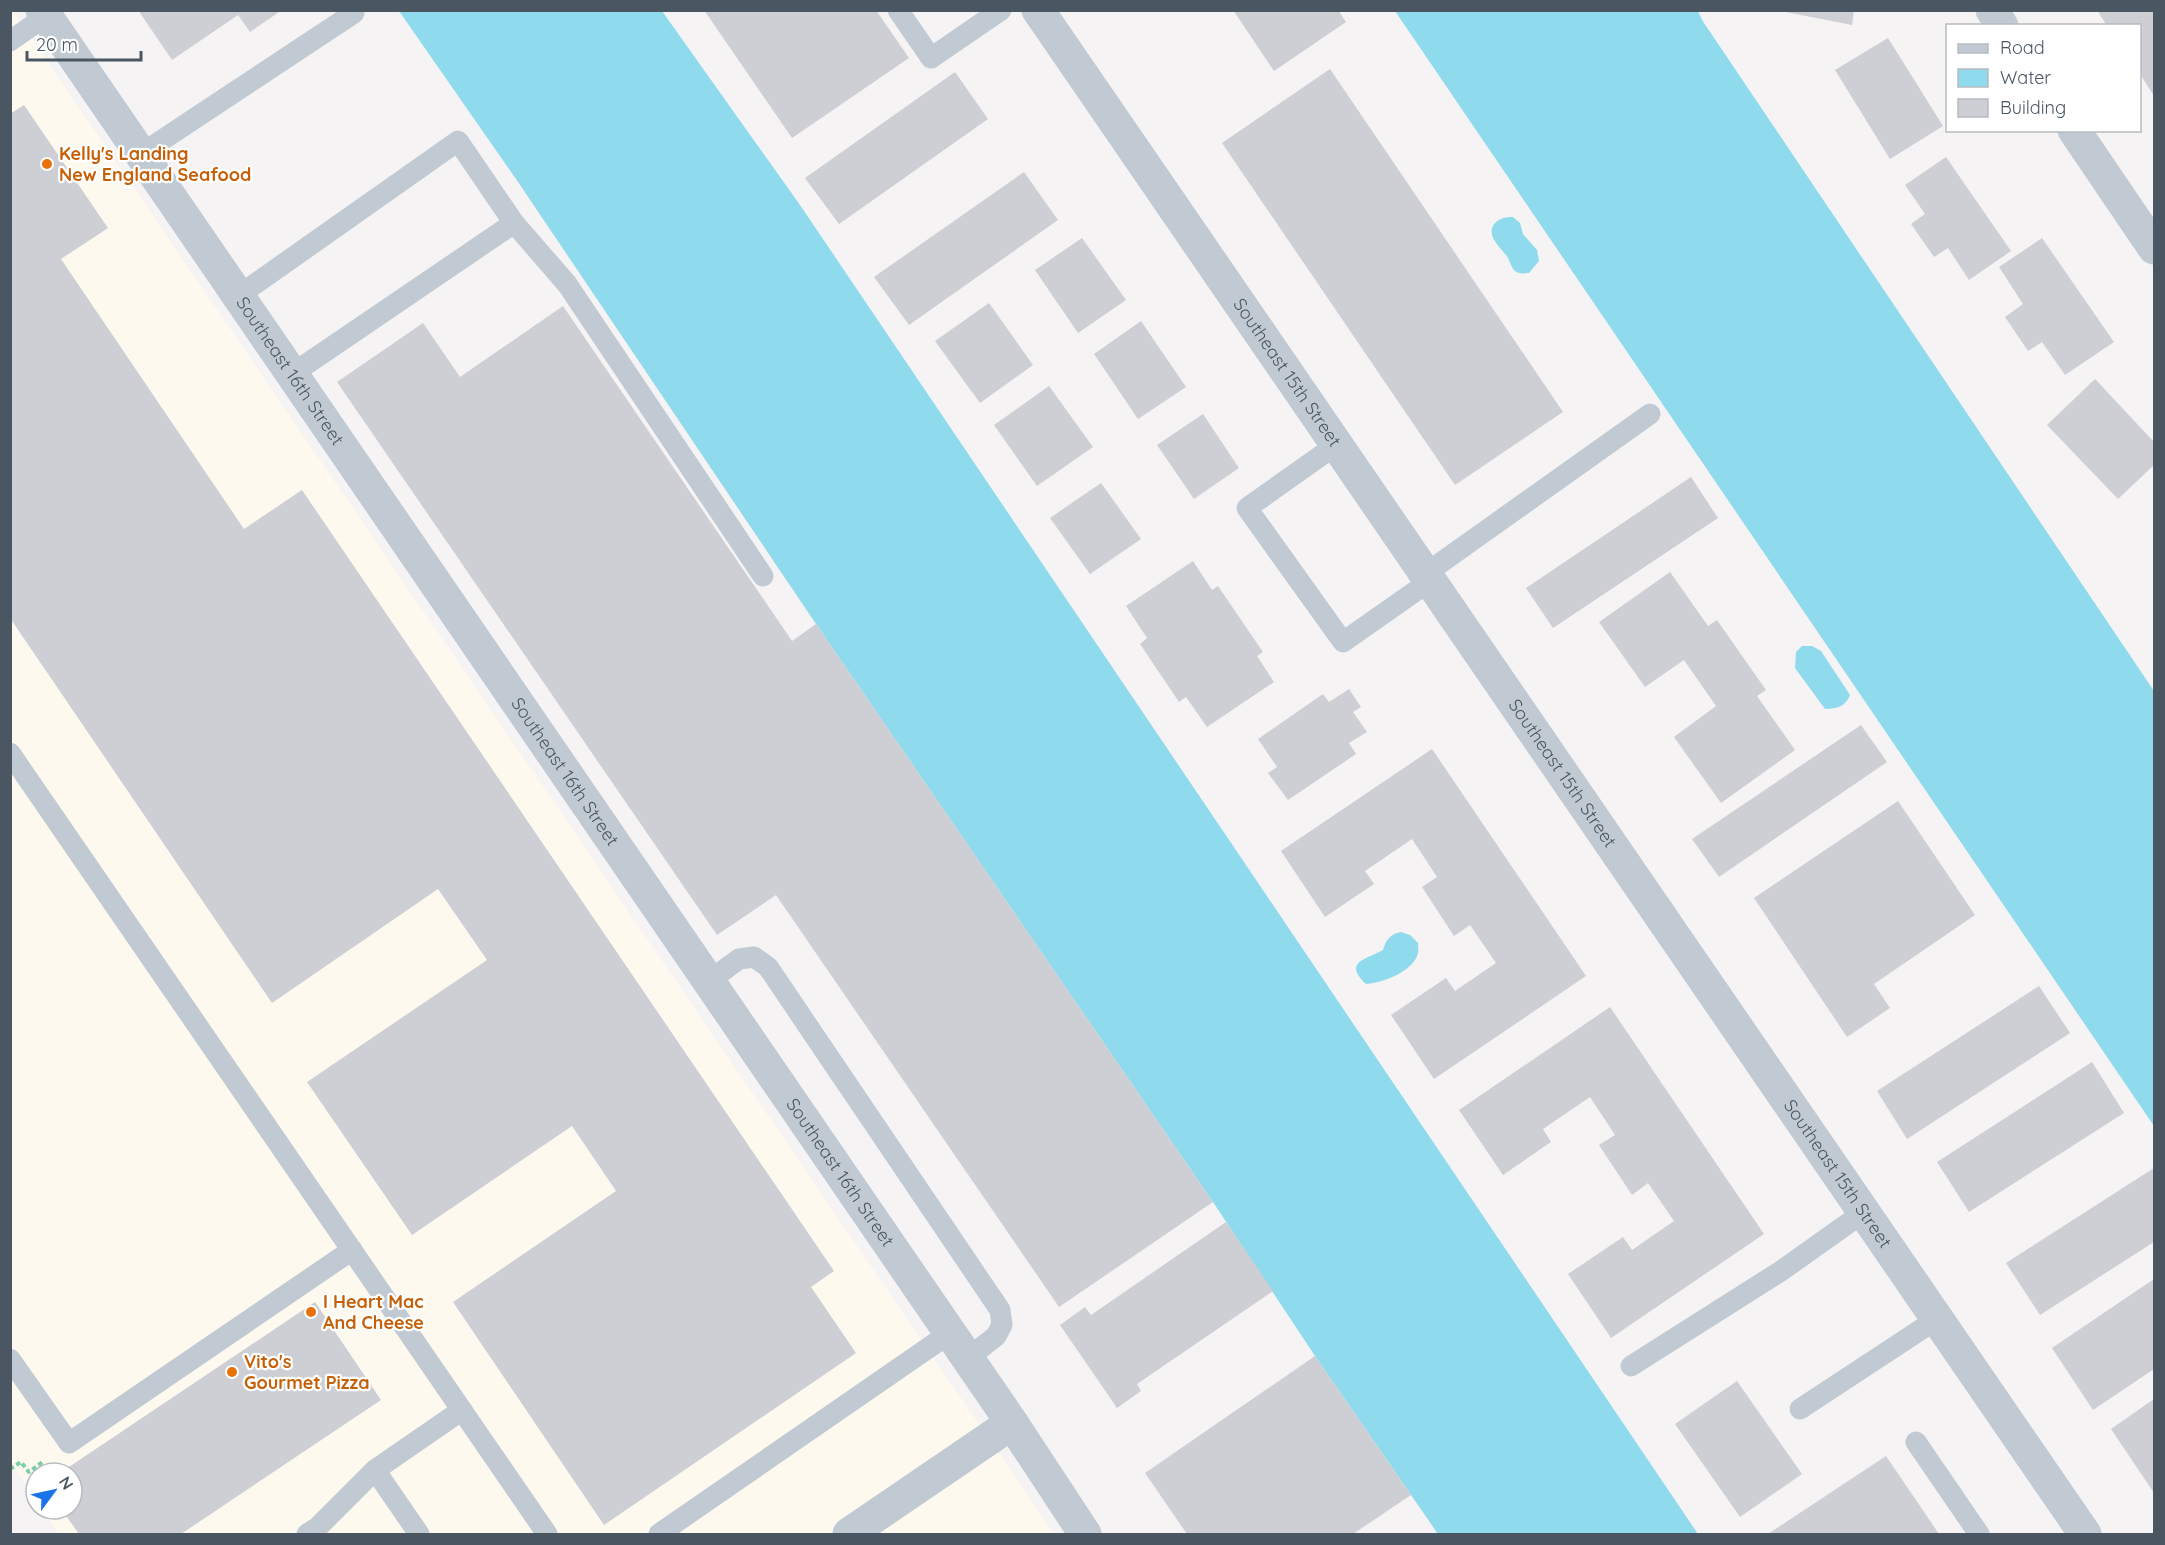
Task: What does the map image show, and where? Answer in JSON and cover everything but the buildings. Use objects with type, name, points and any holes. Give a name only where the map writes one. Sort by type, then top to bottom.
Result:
[{"type":"street","name":"Southeast 15th Street","points":[[1038,10],[1864,1212],[2079,1532]]},
{"type":"street","points":[[1992,10],[2001,24]]},
{"type":"street","name":"Southeast 16th Street","points":[[44,14],[1012,1423],[1085,1534]]},
{"type":"street","points":[[2075,132],[2154,248]]},
{"type":"street","points":[[849,1534],[1012,1423]]},
{"type":"lane","points":[[898,10],[930,58],[1001,10]]},
{"type":"lane","points":[[141,154],[354,13]]},
{"type":"lane","points":[[10,41],[44,14]]},
{"type":"lane","points":[[238,296],[458,141],[514,223],[567,284],[763,576]]},
{"type":"lane","points":[[292,374],[514,223]]},
{"type":"lane","points":[[1336,445],[1247,508],[1342,642],[1650,414]]},
{"type":"lane","points":[[10,753],[547,1534]]},
{"type":"lane","points":[[659,1534],[959,1346],[996,1336],[1002,1325],[1000,1310],[768,967],[754,957],[740,959],[709,981]]},
{"type":"lane","points":[[1631,1366],[1781,1271],[1864,1212]]},
{"type":"lane","points":[[10,1359],[69,1443],[352,1250]]},
{"type":"lane","points":[[1800,1409],[1937,1319]]},
{"type":"lane","points":[[307,1534],[318,1527],[375,1470],[462,1410]]},
{"type":"lane","points":[[1916,1442],[1979,1534]]},
{"type":"lane","points":[[375,1470],[419,1534]]},
{"type":"path","points":[[10,1469],[21,1462],[29,1472],[69,1443]]},
{"type":"shaded area","points":[[10,11],[13,11],[1054,1534],[59,1534],[50,1521],[84,1521],[84,1461],[24,1461],[24,1482],[11,1463]]},
{"type":"water","points":[[399,11],[662,11],[800,205],[1698,1534],[1438,1534],[816,624],[516,179]]},
{"type":"water","points":[[1395,11],[1698,11],[2154,691],[2154,1126]]},
{"type":"water","points":[[1513,217],[1520,223],[1523,234],[1537,250],[1539,261],[1529,273],[1515,271],[1492,235],[1493,226],[1497,221]]},
{"type":"water","points":[[1802,646],[1812,646],[1821,651],[1850,695],[1843,704],[1825,709],[1795,668],[1796,652]]},
{"type":"water","points":[[1401,932],[1410,935],[1418,943],[1418,952],[1411,965],[1397,975],[1366,984],[1356,970],[1357,966],[1360,962],[1383,950],[1389,938]]},
{"type":"place","name":"Kelly's Landing New England Seafood","points":[[47,164]]},
{"type":"place","name":"I Heart Mac And Cheese","points":[[311,1312]]},
{"type":"place","name":"Vito's Gourmet Pizza","points":[[232,1372]]}]
